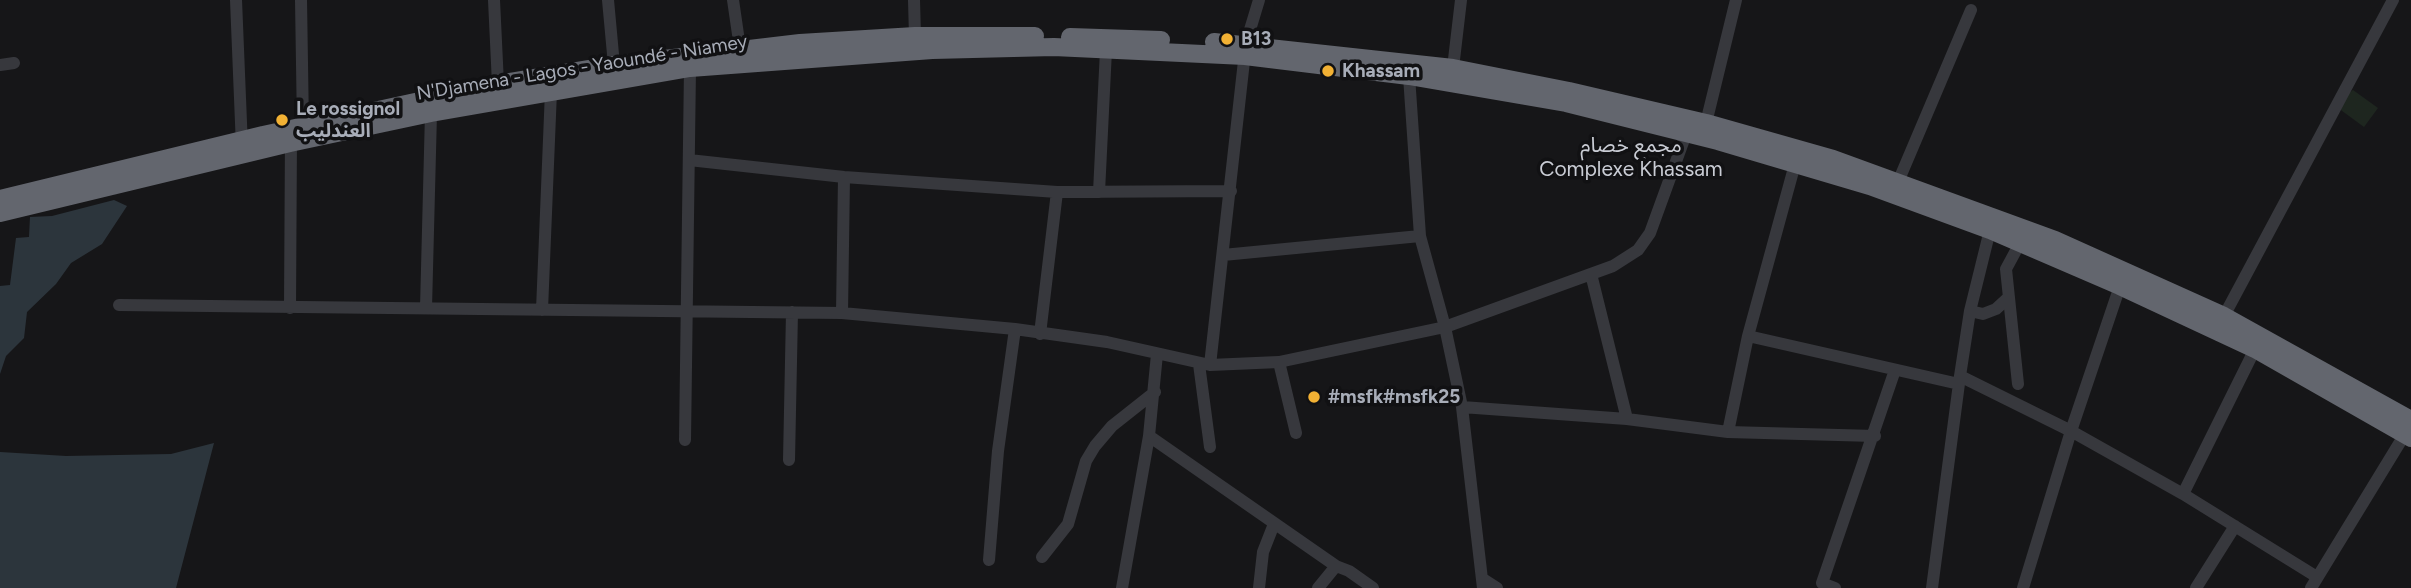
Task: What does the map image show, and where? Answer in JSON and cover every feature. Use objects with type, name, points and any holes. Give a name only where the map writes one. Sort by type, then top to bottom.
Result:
[{"type":"highway","name":"N'Djamena - Lagos - Yaoundé - Niamey","points":[[0,199],[43,195],[498,84],[740,48],[915,36],[1106,37],[1452,68],[1569,91],[1706,123],[1833,159],[2055,240],[2224,316],[2409,430]]},
{"type":"highway","name":"N'Djamena - Lagos - Yaoundé - Niamey","points":[[295,133],[432,113],[691,68],[919,50],[1246,50],[1566,103],[1870,186],[1990,230],[2120,286],[2255,349],[2409,430]]},
{"type":"highway","name":"N'Djamena - Lagos - Yaoundé - Niamey","points":[[0,213],[43,195]]},
{"type":"street","points":[[236,0],[242,147]]},
{"type":"street","points":[[290,307],[301,0]]},
{"type":"street","points":[[495,0],[498,84]]},
{"type":"street","points":[[608,0],[614,65]]},
{"type":"street","points":[[733,0],[740,48]]},
{"type":"street","points":[[914,0],[915,36]]},
{"type":"street","points":[[1210,447],[1205,365],[1223,254],[1246,50],[1259,0]]},
{"type":"street","points":[[1452,68],[1461,0]]},
{"type":"street","points":[[1706,123],[1736,0]]},
{"type":"street","points":[[2224,316],[2393,0]]},
{"type":"street","points":[[1898,182],[1971,10]]},
{"type":"street","points":[[1098,192],[1106,50]]},
{"type":"street","points":[[0,65],[15,63]]},
{"type":"street","points":[[685,440],[691,68]]},
{"type":"street","points":[[1409,76],[1420,236],[1445,327],[1462,407],[1483,584],[1497,588]]},
{"type":"street","points":[[542,310],[551,91]]},
{"type":"street","points":[[426,308],[432,113]]},
{"type":"street","points":[[120,305],[842,313],[1015,329],[1107,342],[1205,365],[1279,362],[1445,327],[1613,266],[1638,250],[1650,233],[1686,134]]},
{"type":"street","points":[[689,160],[844,177],[1057,192],[1230,191]]},
{"type":"street","points":[[1728,432],[1748,335],[1795,164]]},
{"type":"street","points":[[842,313],[844,177]]},
{"type":"street","points":[[1040,334],[1057,192]]},
{"type":"street","points":[[1932,588],[1970,312],[1990,230]]},
{"type":"street","points":[[1223,254],[1420,236]]},
{"type":"street","points":[[2018,384],[2006,269],[2020,243]]},
{"type":"street","points":[[1591,274],[1627,419]]},
{"type":"street","points":[[2023,588],[2071,431],[2120,286]]},
{"type":"street","points":[[1970,312],[1983,314],[1996,309],[2008,298]]},
{"type":"street","points":[[789,460],[792,312]]},
{"type":"street","points":[[989,560],[998,451],[1015,329]]},
{"type":"street","points":[[1748,335],[1895,370],[1959,380],[2071,431],[2183,494],[2235,526],[2314,583],[2409,430]]},
{"type":"street","points":[[2183,494],[2255,349]]},
{"type":"street","points":[[1122,588],[1149,436],[1157,354]]},
{"type":"street","points":[[1279,362],[1296,433]]},
{"type":"street","points":[[1835,588],[1821,585],[1875,436],[1895,370]]},
{"type":"street","points":[[1042,557],[1068,524],[1086,461],[1094,446],[1155,392]]},
{"type":"street","points":[[1462,407],[1627,419],[1728,432],[1875,436]]},
{"type":"street","points":[[1149,436],[1274,524],[1373,588]]},
{"type":"street","points":[[1259,588],[1263,552],[1274,524]]},
{"type":"street","points":[[2196,588],[2235,526]]},
{"type":"street","points":[[1318,588],[1336,566]]},
{"type":"shaded area","points":[[2353,90],[2378,108],[2364,127],[2334,105]]},
{"type":"shaded area","points":[[114,200],[127,206],[102,244],[71,263],[56,284],[27,312],[24,338],[6,356],[0,374],[0,286],[10,285],[16,238],[29,237],[30,217],[52,216]]},
{"type":"shaded area","points":[[214,443],[176,588],[0,588],[0,452],[66,456],[171,454]]},
{"type":"place","name":"B13","points":[[1227,39]]},
{"type":"place","name":"Khassam","points":[[1328,71]]},
{"type":"place","name":"Le rossignol العندليب","points":[[282,120]]},
{"type":"place","name":"#msfk#msfk25","points":[[1314,397]]},
{"type":"district","name":"مجمع خصام Complexe Khassam","points":[[1631,158]]}]
